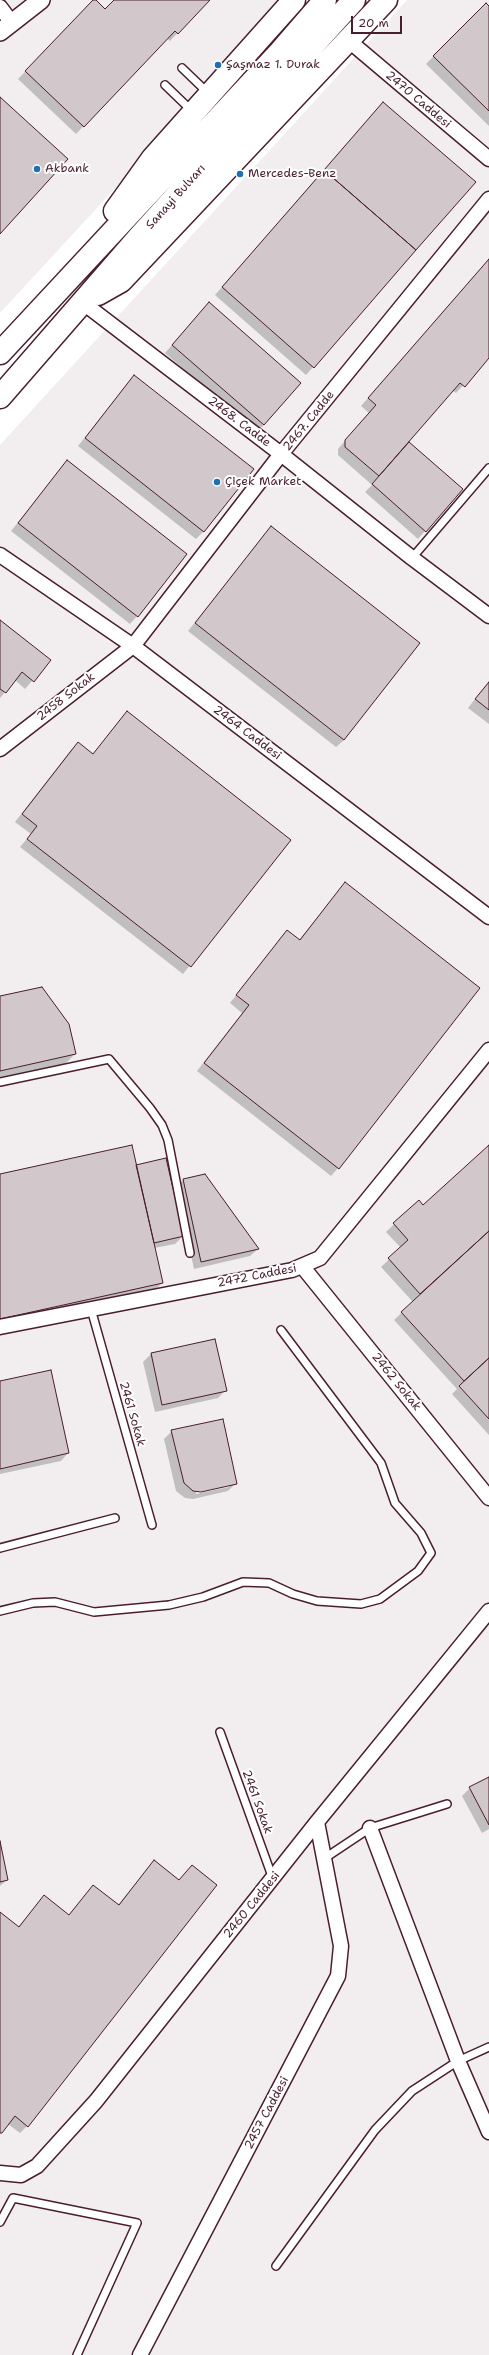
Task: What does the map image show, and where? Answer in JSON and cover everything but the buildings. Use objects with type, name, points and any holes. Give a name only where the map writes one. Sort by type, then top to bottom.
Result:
[{"type":"main road","points":[[68,277],[153,158],[294,0]]},
{"type":"main road","name":"Sanayi Bulvarı","points":[[0,353],[68,277],[280,52],[325,0]]},
{"type":"main road","name":"Sanayi Bulvarı","points":[[0,397],[82,302],[354,0]]},
{"type":"main road","points":[[82,302],[121,281],[386,0]]},
{"type":"street","points":[[0,7],[6,28],[41,0]]},
{"type":"street","name":"2470 Caddesi","points":[[348,40],[489,159]]},
{"type":"street","name":"2467. Cadde","points":[[133,646],[281,454],[489,199]]},
{"type":"street","name":"2468. Cadde","points":[[82,302],[281,454],[412,558],[489,616]]},
{"type":"street","name":"2464 Caddesi","points":[[0,555],[133,646],[489,917]]},
{"type":"street","name":"2458 Sokak","points":[[0,749],[133,646]]},
{"type":"street","name":"2472 Caddesi","points":[[0,1327],[302,1266],[320,1258],[489,1050]]},
{"type":"street","name":"2462 Sokak","points":[[302,1266],[489,1498]]},
{"type":"street","name":"2460 Caddesi","points":[[0,2173],[20,2175],[37,2166],[96,2101],[273,1880],[316,1822],[489,1611]]},
{"type":"street","name":"2457 Caddesi","points":[[140,2355],[338,1976],[341,1946],[325,1858],[316,1822]]},
{"type":"street","points":[[370,1828],[458,2061],[489,2132]]},
{"type":"lane","points":[[182,68],[210,94]]},
{"type":"lane","points":[[165,85],[194,112]]},
{"type":"lane","points":[[412,558],[489,468]]},
{"type":"lane","points":[[0,1082],[109,1059],[150,1108],[162,1125],[168,1140],[190,1253]]},
{"type":"lane","name":"2461 Sokak","points":[[91,1308],[152,1525]]},
{"type":"lane","points":[[0,1611],[40,1603],[55,1602],[94,1612],[169,1605],[203,1597],[243,1582],[269,1583],[293,1594],[317,1601],[361,1604],[380,1599],[418,1571],[431,1553],[421,1533],[395,1503],[381,1463],[281,1330]]},
{"type":"lane","points":[[0,1548],[115,1518]]},
{"type":"lane","name":"2461 Sokak","points":[[220,1732],[273,1880]]},
{"type":"lane","points":[[325,1858],[370,1828],[447,1804]]},
{"type":"lane","points":[[276,2266],[376,2130],[412,2091],[458,2061],[489,2047]]},
{"type":"lane","points":[[0,2222],[13,2198],[137,2223],[77,2355]]},
{"type":"shaded area","points":[[0,0],[289,0],[0,313]]},
{"type":"shaded area","points":[[407,0],[489,0],[489,2355],[0,2355],[0,445]]},
{"type":"place","name":"Şaşmaz 1. Durak","points":[[218,65]]},
{"type":"place","name":"Akbank","points":[[37,169]]},
{"type":"place","name":"Mercedes-Benz","points":[[240,174]]},
{"type":"place","name":"Çiçek Market","points":[[217,482]]}]
